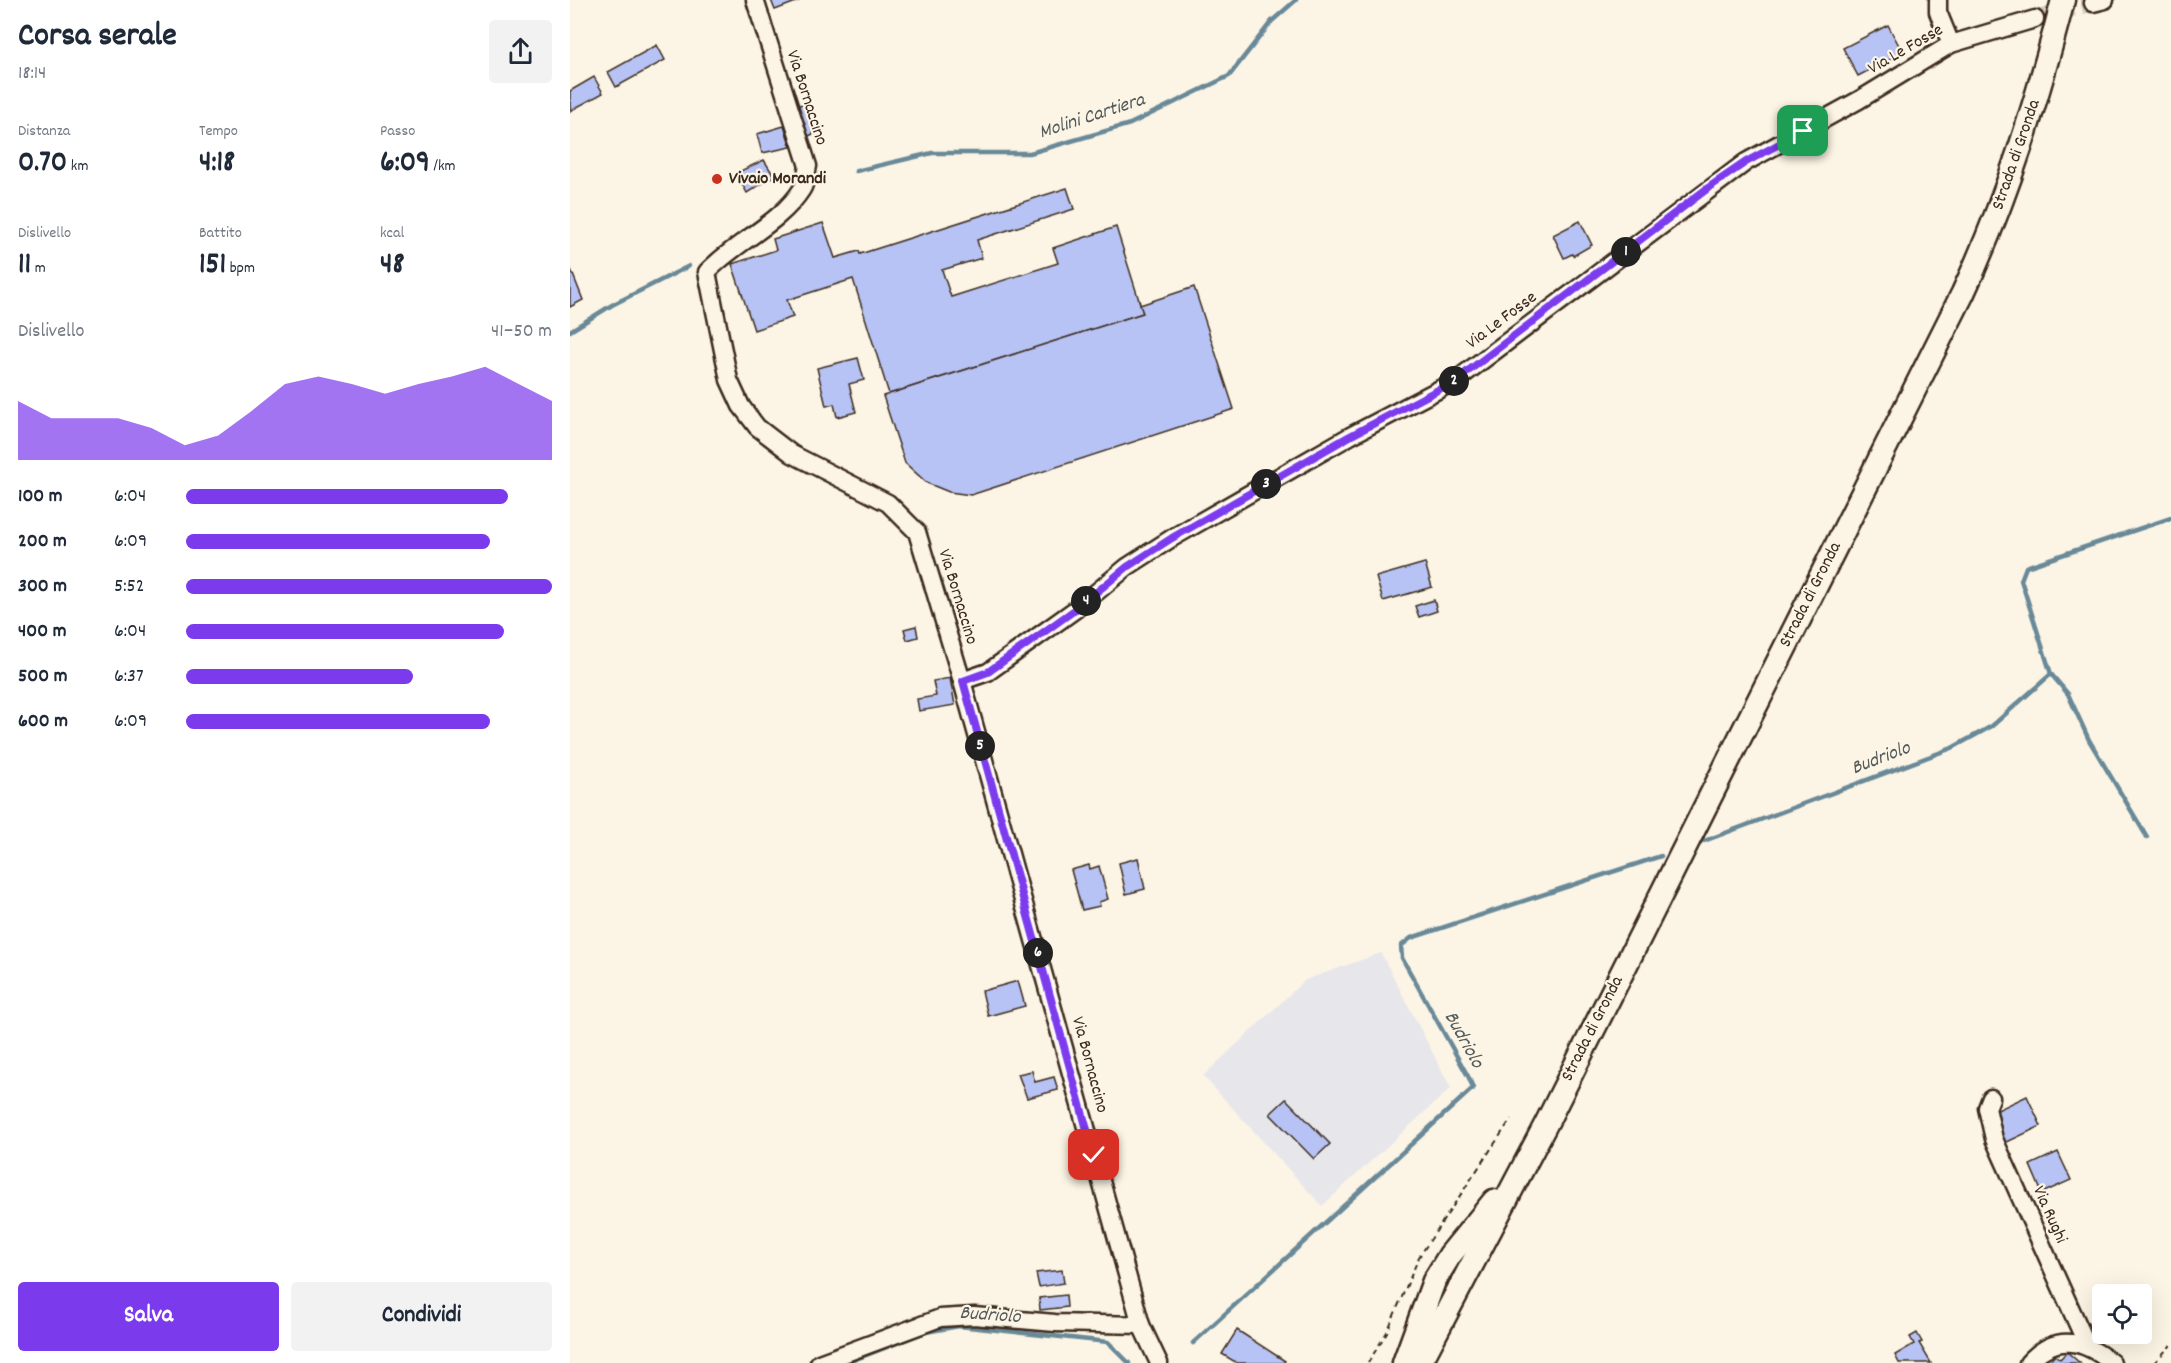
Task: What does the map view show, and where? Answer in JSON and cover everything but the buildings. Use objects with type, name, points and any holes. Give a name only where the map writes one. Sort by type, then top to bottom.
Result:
[{"type":"main road","name":"Strada di Gronda","points":[[1420,1363],[1518,1172],[1546,1124],[1976,264],[2019,156],[2063,0]]},
{"type":"main road","name":"Strada di Gronda","points":[[1404,1363],[1427,1297],[1450,1255],[1518,1172]]},
{"type":"street","name":"Via Bornaccino","points":[[755,0],[807,166],[803,188],[770,223],[721,257],[708,272],[729,380],[741,406],[756,427],[792,454],[888,503],[917,532],[963,681],[1141,1325],[1158,1363]]},
{"type":"street","points":[[1938,0],[1940,20],[1951,44]]},
{"type":"street","name":"Via Le Fosse","points":[[963,681],[988,672],[1076,609],[1127,567],[1172,538],[1350,436],[1455,381],[1746,162],[1859,100],[1951,44],[2035,19]]},
{"type":"street","name":"Via Rughi","points":[[1991,1098],[1987,1108],[1994,1139],[2087,1346]]},
{"type":"street","points":[[819,1363],[940,1318],[974,1316],[1055,1323],[1141,1325]]},
{"type":"street","points":[[2028,1363],[2056,1344],[2069,1342],[2087,1346],[2112,1363]]},
{"type":"path","points":[[1368,1363],[1387,1332],[1419,1257],[1511,1119]]},
{"type":"path","points":[[2154,1363],[2171,1345]]},
{"type":"shaded area","points":[[1381,953],[1451,1088],[1322,1206],[1203,1076],[1305,980]]},
{"type":"waterway","name":"Molini Cartiera","points":[[856,171],[932,153],[1030,153],[1130,124],[1229,76],[1272,21],[1296,0]]},
{"type":"waterway","name":"Molini Cartiera","points":[[570,331],[612,305],[689,266]]},
{"type":"waterway","name":"Budriolo","points":[[2051,674],[2021,580],[2026,567],[2171,518]]},
{"type":"waterway","name":"Budriolo","points":[[1704,841],[1952,748],[1992,726],[2051,674],[2068,694],[2089,740],[2147,837]]},
{"type":"waterway","name":"Budriolo","points":[[1193,1343],[1473,1088],[1402,958],[1401,946],[1411,938],[1661,856]]},
{"type":"waterway","name":"Budriolo","points":[[846,1363],[926,1332],[959,1326],[1108,1342],[1129,1363]]},
{"type":"tunnel","points":[[2035,19],[2093,3]]},
{"type":"place","name":"Vivaio Morandi","points":[[717,179]]},
{"type":"route","points":[[1094,1155],[963,681],[988,672],[1076,609],[1127,567],[1172,538],[1350,436],[1455,381],[1632,249],[1708,188],[1746,162],[1803,131]]}]
